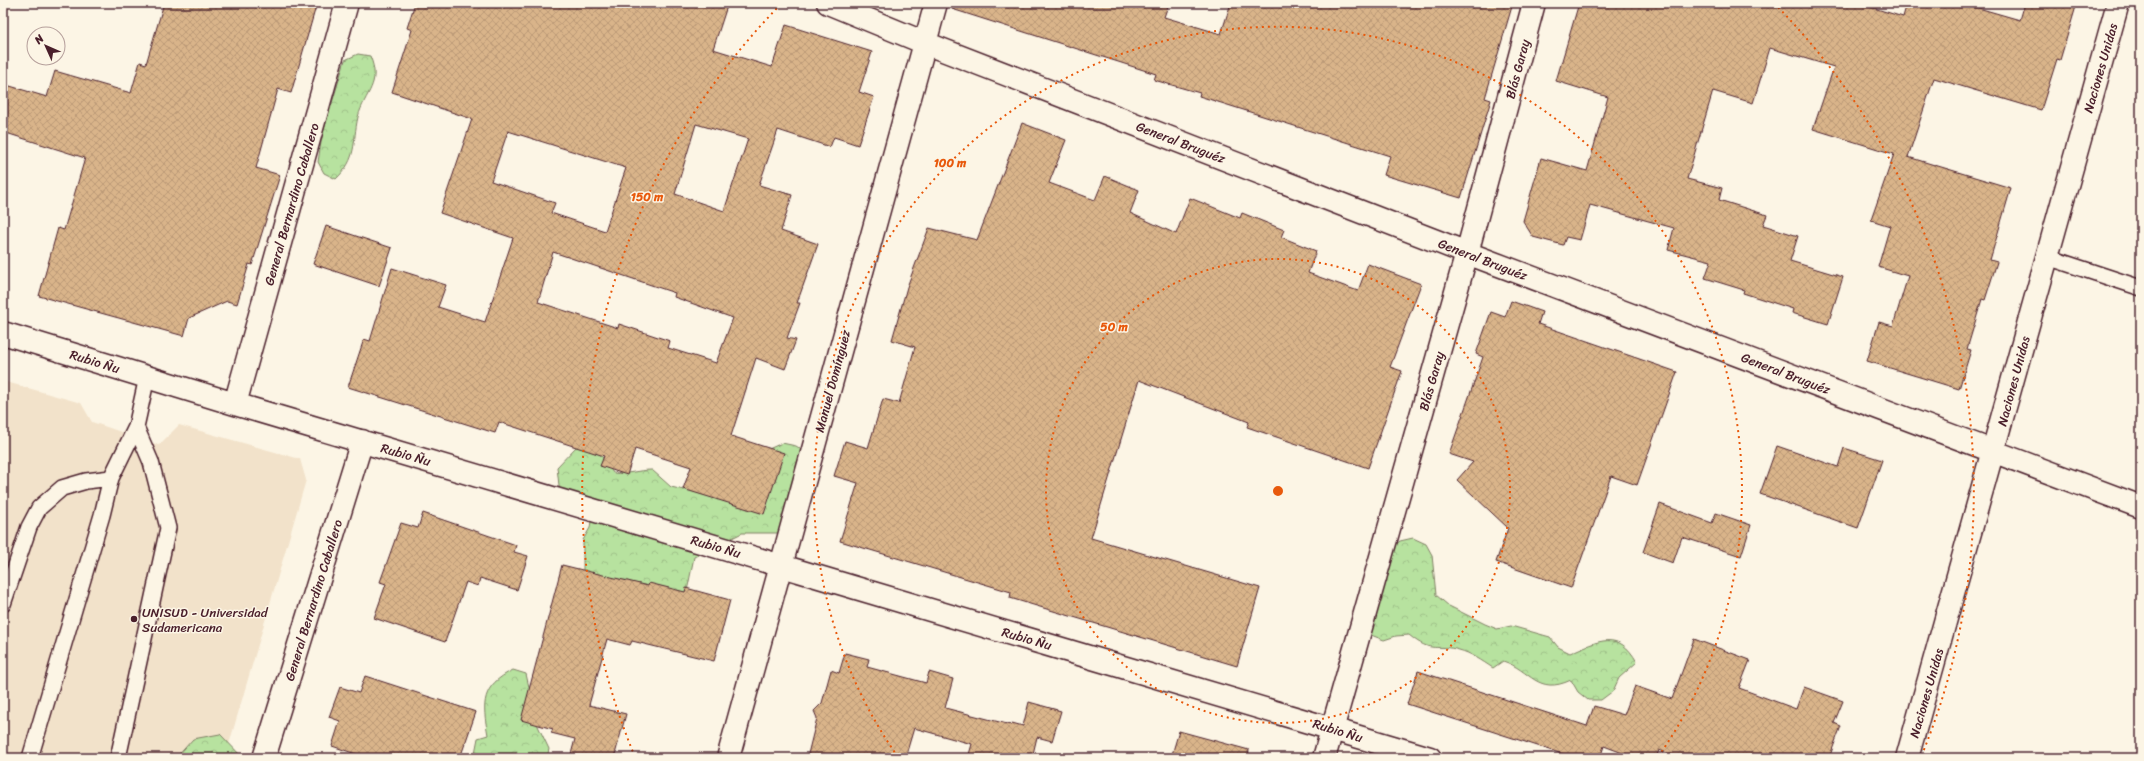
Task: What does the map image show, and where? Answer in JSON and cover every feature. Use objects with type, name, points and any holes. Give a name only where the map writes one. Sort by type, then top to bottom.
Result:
[{"type":"street","name":"General Bernardino Caballero","points":[[235,404],[346,3]]},
{"type":"street","name":"General Bruguéz","points":[[828,3],[925,43],[1467,254],[1994,450],[2141,507]]},
{"type":"street","name":"Manuel Domínguez","points":[[728,758],[936,3]]},
{"type":"street","name":"Blás Garay","points":[[1324,758],[1467,254],[1534,3]]},
{"type":"street","name":"Naciones Unidas","points":[[1907,758],[2118,3]]},
{"type":"street","name":"Rubio Ñu","points":[[3,333],[235,404],[1430,758]]},
{"type":"street","name":"General Bernardino Caballero","points":[[264,758],[362,441]]},
{"type":"lane","points":[[2047,257],[2141,288]]},
{"type":"lane","points":[[30,758],[102,515],[111,478],[136,427],[147,377]]},
{"type":"lane","points":[[118,758],[168,528],[151,462],[136,427]]},
{"type":"lane","points":[[3,604],[29,527],[39,508],[62,488],[86,481],[111,478]]},
{"type":"shaded area","name":"UNISUD - Universidad Sudamericana","points":[[3,381],[81,403],[92,422],[159,445],[179,425],[300,459],[306,480],[225,758],[3,758]]},
{"type":"green space","points":[[358,54],[370,56],[374,74],[373,81],[358,117],[351,157],[348,164],[336,179],[324,173],[318,162],[322,136],[345,60]]},
{"type":"green space","points":[[782,443],[796,446],[807,453],[781,533],[742,533],[694,557],[686,596],[583,572],[583,540],[590,528],[592,514],[560,495],[557,467],[576,447],[598,451],[613,473],[652,470],[671,487],[684,490],[696,482]]},
{"type":"green space","points":[[1413,538],[1426,544],[1432,555],[1436,595],[1449,606],[1497,629],[1511,626],[1550,637],[1558,647],[1570,653],[1599,642],[1615,641],[1623,645],[1637,662],[1619,678],[1613,691],[1601,700],[1588,700],[1578,692],[1571,680],[1550,685],[1535,680],[1513,665],[1503,661],[1493,668],[1463,651],[1451,648],[1429,647],[1409,635],[1396,636],[1384,640],[1371,635],[1363,609],[1380,558],[1400,541]]},
{"type":"green space","points":[[513,670],[526,674],[538,726],[549,749],[547,758],[476,758],[475,753],[478,738],[488,735],[485,714],[486,696],[489,689],[495,682]]},
{"type":"green space","points":[[220,734],[243,758],[176,758],[193,739]]},
{"type":"building","points":[[164,3],[317,3],[291,93],[278,89],[256,168],[280,175],[252,265],[249,264],[237,304],[227,301],[189,318],[184,336],[39,296],[58,228],[64,230],[85,158],[3,132],[3,84],[47,97],[55,71],[131,93],[140,62],[146,64]]},
{"type":"building","points":[[415,3],[728,3],[713,49],[772,67],[786,25],[872,52],[859,92],[874,97],[858,145],[834,137],[830,147],[778,130],[759,185],[792,195],[781,231],[818,244],[797,303],[800,303],[787,338],[796,340],[785,369],[756,358],[731,436],[784,453],[764,514],[683,489],[691,467],[635,449],[627,475],[600,466],[604,456],[499,422],[495,433],[348,387],[364,339],[370,341],[392,268],[446,285],[438,307],[485,322],[513,238],[440,213],[472,119],[392,92],[412,30],[407,28]],"holes":[[[696,124],[748,139],[724,211],[675,194]],[[508,131],[626,168],[605,231],[551,213],[555,203],[491,181]],[[553,252],[675,293],[674,297],[733,318],[716,363],[668,348],[670,341],[619,324],[618,328],[538,302]]]},
{"type":"building","points":[[953,3],[1169,3],[1164,17],[1221,34],[1231,3],[1513,3],[1485,98],[1491,100],[1461,198],[1384,175],[1390,156],[1199,96],[1200,93],[1154,80],[1156,74],[952,9]]},
{"type":"building","points":[[1579,3],[1857,3],[1903,17],[1907,3],[1961,3],[2020,20],[2025,3],[2077,3],[2060,60],[2057,59],[2041,110],[1934,78],[1908,157],[2011,188],[1990,260],[1997,262],[1985,300],[1982,299],[1967,349],[1971,350],[1959,389],[1867,361],[1879,322],[1893,326],[1908,276],[1878,267],[1890,226],[1871,220],[1894,154],[1813,129],[1834,67],[1770,48],[1753,103],[1713,91],[1687,179],[1722,188],[1719,200],[1767,215],[1763,225],[1798,236],[1790,261],[1843,277],[1828,324],[1792,313],[1793,309],[1743,293],[1744,290],[1705,278],[1711,261],[1668,250],[1674,228],[1590,205],[1580,240],[1566,237],[1563,245],[1533,237],[1523,221],[1541,158],[1587,171],[1608,97],[1556,81]]},
{"type":"building","points":[[1022,123],[1066,140],[1049,183],[1095,200],[1105,176],[1139,190],[1130,213],[1176,234],[1190,198],[1240,218],[1242,213],[1284,230],[1281,237],[1316,251],[1308,273],[1358,291],[1368,264],[1421,284],[1390,367],[1402,371],[1368,468],[1247,427],[1249,422],[1139,380],[1091,538],[1260,588],[1237,666],[1010,598],[1011,592],[840,541],[858,483],[834,476],[845,441],[868,448],[883,399],[899,403],[915,347],[892,340],[907,287],[929,228],[977,240]]},
{"type":"building","points":[[326,226],[392,248],[379,286],[313,264]]},
{"type":"building","points":[[1511,301],[1542,312],[1538,324],[1677,372],[1637,485],[1611,476],[1571,588],[1496,562],[1508,528],[1457,480],[1473,462],[1449,454],[1483,357],[1476,354],[1491,312],[1505,317]]},
{"type":"building","points":[[1777,446],[1838,467],[1844,448],[1882,460],[1858,528],[1760,494]]},
{"type":"building","points":[[1660,504],[1712,523],[1716,513],[1751,525],[1741,556],[1682,537],[1673,563],[1643,552]]},
{"type":"building","points":[[423,513],[516,545],[514,552],[528,556],[517,590],[480,578],[478,586],[466,582],[445,642],[374,618],[386,584],[380,582],[401,523],[418,528]]},
{"type":"building","points":[[562,565],[648,586],[649,583],[685,592],[686,588],[730,600],[714,661],[632,641],[630,645],[607,639],[589,705],[626,714],[614,758],[570,758],[575,739],[551,733],[553,729],[521,720]]},
{"type":"building","points":[[1694,639],[1750,660],[1739,688],[1796,709],[1804,687],[1843,701],[1834,723],[1841,726],[1829,758],[1680,758],[1659,750],[1656,758],[1636,758],[1604,746],[1600,758],[1575,758],[1407,704],[1418,671],[1587,726],[1594,706],[1624,715],[1635,686],[1672,699]]},
{"type":"building","points":[[845,653],[869,659],[867,667],[926,683],[929,672],[953,679],[945,708],[1011,725],[1012,723],[1023,726],[1029,702],[1061,711],[1052,741],[1037,737],[1032,758],[968,758],[972,744],[914,728],[905,758],[807,758],[817,718],[814,711],[822,703],[831,670],[839,673]]},
{"type":"building","points":[[365,676],[476,712],[460,758],[368,758],[332,746],[340,721],[329,717],[340,687],[359,693]]},
{"type":"building","points":[[1179,731],[1249,750],[1248,758],[1171,758]]},
{"type":"place","name":"UNISUD - Universidad Sudamericana","points":[[134,619]]}]
